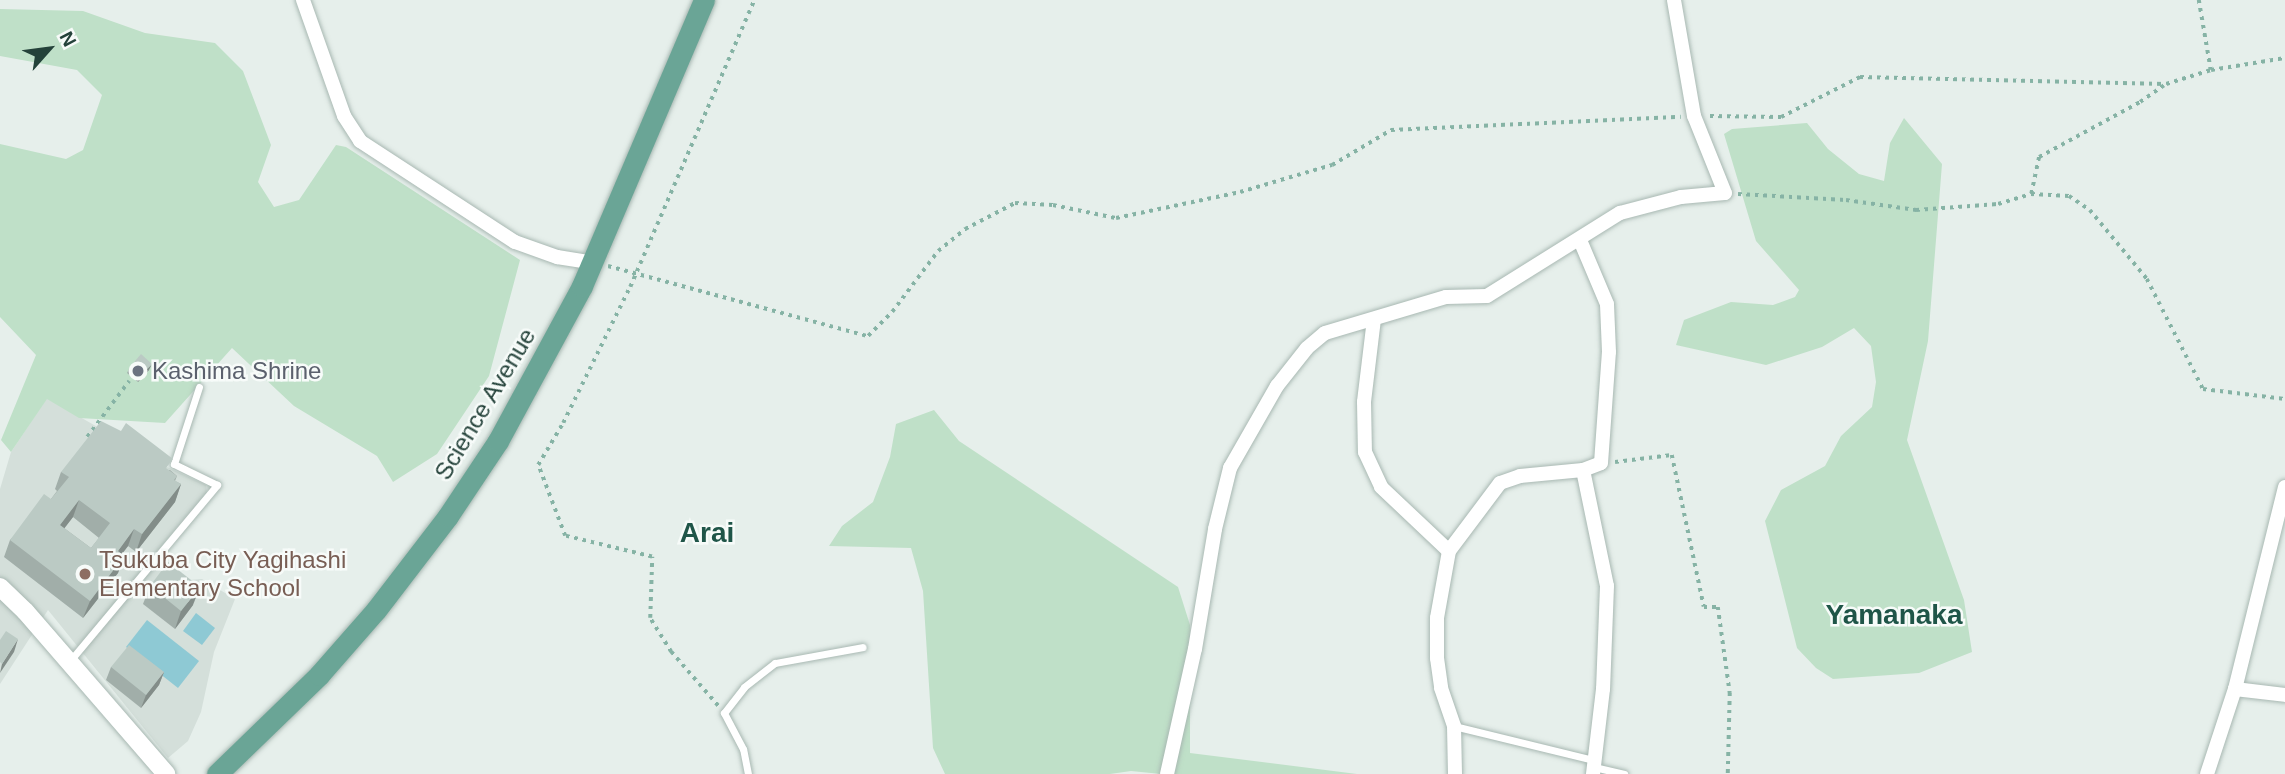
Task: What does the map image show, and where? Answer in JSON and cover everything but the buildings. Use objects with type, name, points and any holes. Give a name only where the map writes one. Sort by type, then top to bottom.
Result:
[{"type":"main road","name":"Science Avenue","points":[[217,774],[319,675],[376,610],[448,516],[516,410],[593,263],[704,0]]},
{"type":"street","points":[[303,0],[344,116],[360,141],[515,242],[557,257],[593,263]]},
{"type":"street","points":[[1167,774],[1195,649],[1215,528],[1230,468],[1277,386],[1307,348],[1325,332],[1446,297],[1487,296],[1580,240],[1620,212],[1681,197],[1725,193],[1694,116],[1674,0]]},
{"type":"street","points":[[1455,774],[1454,726],[1441,688],[1437,658],[1437,618],[1449,551],[1500,482],[1520,476],[1583,470],[1601,463],[1609,352],[1606,304],[1580,240]]},
{"type":"street","points":[[1374,319],[1364,402],[1365,452],[1381,487],[1449,551]]},
{"type":"street","points":[[1583,470],[1607,586],[1603,689],[1593,767]]},
{"type":"street","points":[[2207,774],[2235,689],[2281,515],[2285,487]]},
{"type":"street","points":[[0,587],[26,611],[166,774]]},
{"type":"street","points":[[2235,689],[2285,695]]},
{"type":"lane","points":[[68,663],[217,485],[174,464],[199,387]]},
{"type":"lane","points":[[748,774],[743,748],[724,713],[744,687],[775,663],[863,647]]},
{"type":"lane","points":[[1454,726],[1624,774]]},
{"type":"path","points":[[724,713],[671,652],[650,618],[652,557],[565,536],[538,466],[563,423],[636,271],[754,0]]},
{"type":"path","points":[[2199,0],[2211,70]]},
{"type":"path","points":[[2031,194],[2039,156],[2140,102],[2166,84],[2211,70],[2285,58]]},
{"type":"path","points":[[593,263],[636,271],[868,336],[892,312],[938,251],[965,229],[1015,203],[1053,205],[1116,218],[1240,192],[1332,164],[1391,130],[1694,116],[1781,117],[1860,77],[2166,84]]},
{"type":"path","points":[[1725,193],[1786,194],[1916,210],[1998,204],[2031,194],[2069,197],[2090,211],[2147,279],[2203,389],[2285,399]]},
{"type":"path","points":[[87,436],[129,382]]},
{"type":"path","points":[[1601,463],[1672,455],[1704,607],[1718,607],[1730,693],[1728,774]]},
{"type":"shaded area","name":"Tsukuba City Yagihashi Elementary School","points":[[47,398],[167,467],[206,485],[207,493],[148,562],[155,568],[189,580],[202,579],[235,599],[214,652],[201,712],[188,741],[168,758],[48,610],[0,684],[0,489],[11,452]]},
{"type":"green space","points":[[0,9],[83,11],[145,33],[215,43],[243,71],[271,145],[258,182],[274,207],[299,200],[336,145],[346,147],[520,260],[489,376],[437,454],[393,482],[377,456],[294,406],[232,348],[165,423],[79,418],[47,399],[11,452],[1,440],[36,355],[0,317],[0,144],[66,159],[83,150],[102,95],[77,70],[0,56]]},
{"type":"green space","points":[[1904,118],[1942,164],[1928,341],[1907,440],[1964,600],[1972,652],[1919,673],[1833,679],[1816,668],[1797,648],[1765,521],[1781,490],[1825,466],[1841,436],[1872,407],[1876,382],[1871,346],[1854,328],[1822,347],[1766,365],[1676,345],[1684,320],[1731,302],[1773,305],[1795,297],[1799,290],[1756,241],[1724,134],[1732,129],[1807,123],[1828,149],[1859,174],[1884,181],[1890,143]]},
{"type":"green space","points":[[934,410],[959,441],[1178,587],[1190,625],[1190,753],[1357,774],[1161,774],[1131,771],[1110,774],[945,774],[933,748],[923,591],[911,548],[829,546],[842,526],[873,502],[890,457],[896,424]]},
{"type":"water","points":[[196,613],[215,628],[202,645],[183,631]]},
{"type":"water","points":[[147,620],[199,661],[178,688],[126,647]]},
{"type":"place","name":"Kashima Shrine","points":[[138,371]]},
{"type":"place","name":"Tsukuba City Yagihashi Elementary School","points":[[85,574]]},
{"type":"district","name":"Arai","points":[[707,533]]},
{"type":"district","name":"Yamanaka","points":[[1894,615]]}]
